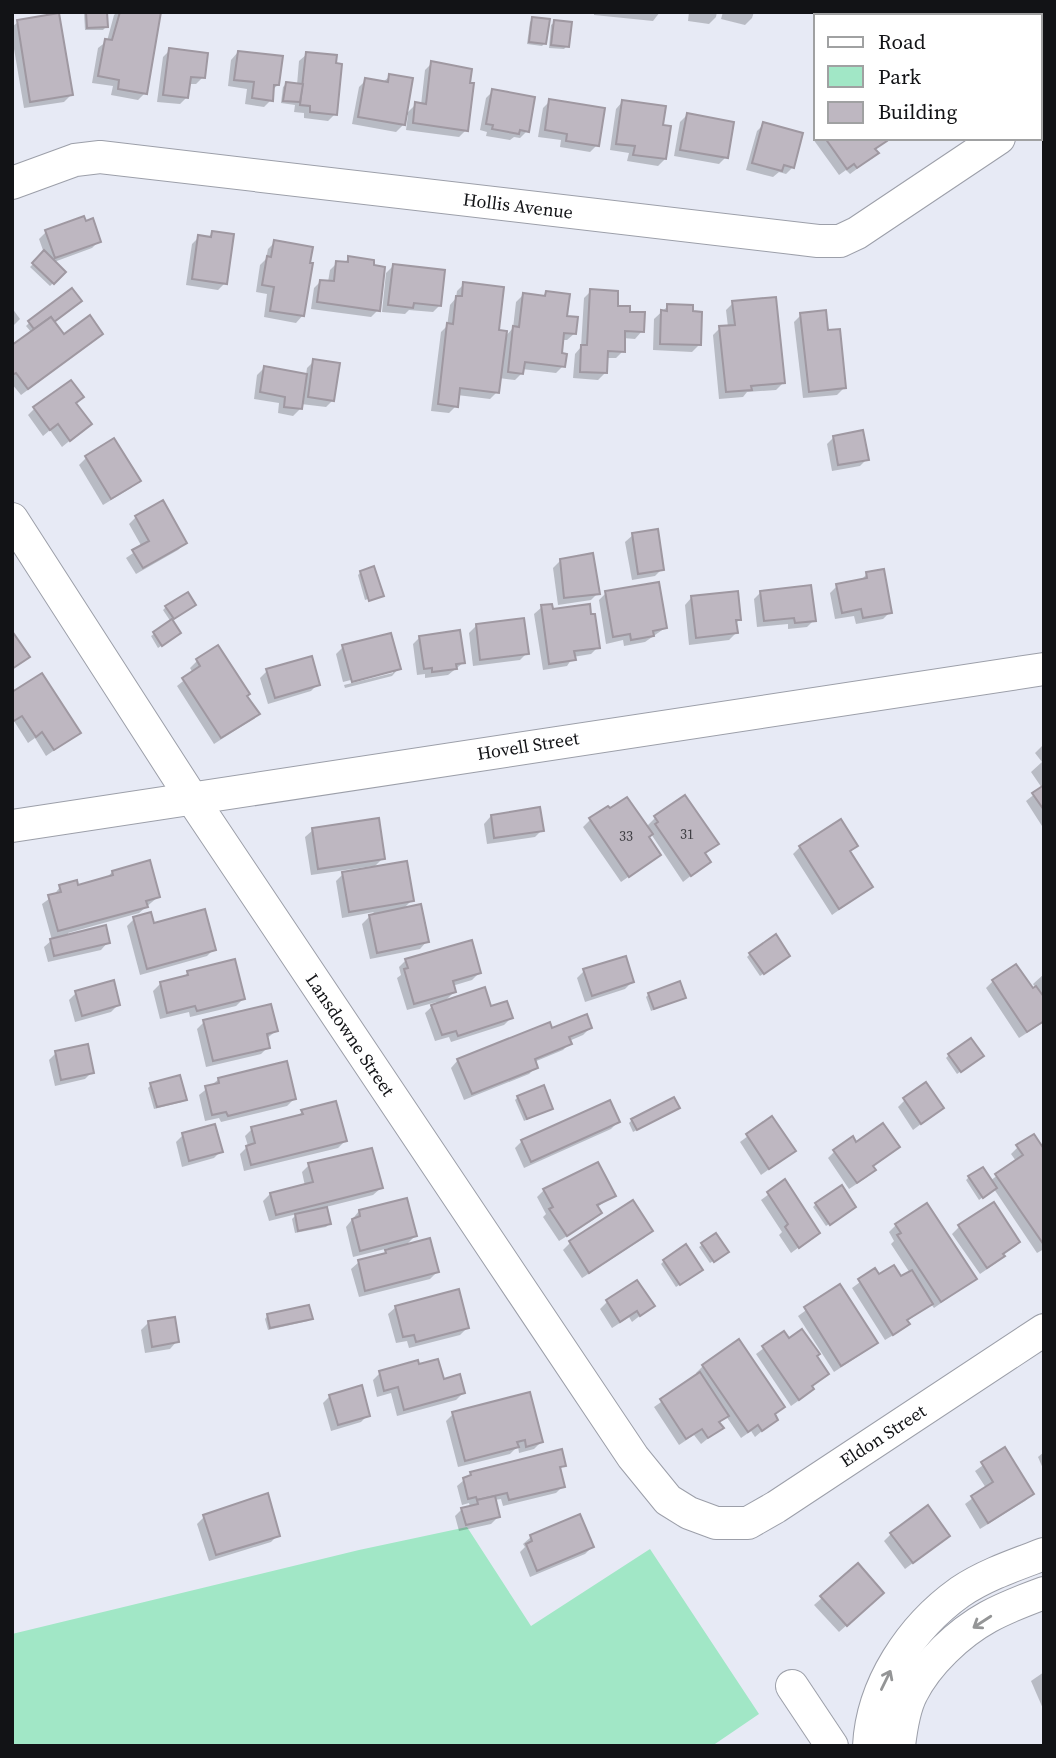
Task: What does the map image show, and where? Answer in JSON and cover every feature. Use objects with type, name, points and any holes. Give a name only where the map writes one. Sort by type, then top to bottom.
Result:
[{"type":"street","name":"Hollis Avenue","points":[[12,183],[75,160],[100,157],[818,241],[840,241],[857,233],[996,140]]},
{"type":"street","name":"Lansdowne Street","points":[[12,519],[191,797],[634,1457],[668,1500],[689,1513],[716,1523]]},
{"type":"street","name":"Hovell Street","points":[[12,826],[1044,668]]},
{"type":"street","name":"Eldon Street","points":[[716,1523],[748,1523],[776,1507],[1044,1330]]},
{"type":"street","points":[[869,1746],[876,1705],[884,1681],[906,1647],[931,1617],[960,1592],[990,1575],[1044,1554]]},
{"type":"street","points":[[899,1746],[911,1693],[934,1662],[964,1634],[988,1617],[1044,1593]]},
{"type":"street","points":[[792,1686],[832,1746]]},
{"type":"green space","points":[[467,1527],[531,1626],[650,1549],[759,1714],[712,1746],[12,1746],[12,1634],[359,1550]]},
{"type":"building","points":[[86,12],[107,12],[108,27],[87,28]]},
{"type":"building","points":[[120,12],[161,12],[147,94],[118,89],[119,80],[98,76],[105,39],[112,40]]},
{"type":"building","points":[[960,12],[963,14],[909,14]]},
{"type":"building","points":[[59,13],[73,95],[30,102],[17,20]]},
{"type":"building","points":[[532,17],[550,19],[546,44],[529,42]]},
{"type":"building","points":[[554,20],[572,22],[569,47],[551,45]]},
{"type":"building","points":[[169,48],[208,53],[205,78],[191,77],[188,98],[163,95]]},
{"type":"building","points":[[238,51],[283,56],[279,85],[274,85],[273,101],[252,98],[254,82],[234,80]]},
{"type":"building","points":[[306,52],[337,55],[336,63],[342,64],[337,115],[310,112],[310,106],[300,105]]},
{"type":"building","points":[[431,61],[472,69],[470,83],[474,83],[468,131],[413,123],[415,102],[426,104]]},
{"type":"building","points":[[389,74],[413,78],[405,125],[358,117],[365,78],[388,82]]},
{"type":"building","points":[[286,82],[303,84],[300,102],[283,101]]},
{"type":"building","points":[[492,89],[535,97],[529,132],[520,130],[519,134],[492,129],[493,125],[486,124]]},
{"type":"building","points":[[549,99],[605,108],[599,146],[566,141],[567,134],[545,130]]},
{"type":"building","points":[[622,100],[666,106],[663,125],[671,126],[666,159],[633,155],[635,146],[616,144]]},
{"type":"building","points":[[687,113],[734,122],[728,158],[680,150]]},
{"type":"building","points":[[763,122],[803,133],[794,168],[784,165],[782,171],[752,163]]},
{"type":"building","points":[[826,140],[886,140],[875,149],[879,153],[857,168],[854,164],[847,169]]},
{"type":"building","points":[[84,216],[86,221],[93,218],[101,242],[55,258],[45,230]]},
{"type":"building","points":[[212,231],[234,234],[227,284],[192,279],[198,235],[211,237]]},
{"type":"building","points":[[274,240],[313,247],[304,316],[270,311],[274,287],[262,285],[267,256],[271,257]]},
{"type":"building","points":[[44,250],[66,272],[54,284],[32,263]]},
{"type":"building","points":[[348,256],[374,260],[374,265],[385,267],[380,311],[317,302],[320,280],[334,281],[336,261],[348,262]]},
{"type":"building","points":[[393,264],[445,270],[441,306],[414,303],[413,308],[388,305]]},
{"type":"building","points":[[463,282],[504,287],[499,330],[507,331],[499,393],[460,388],[458,407],[438,404],[447,323],[453,324],[456,296],[462,296]]},
{"type":"building","points":[[72,288],[82,301],[54,322],[51,317],[34,329],[28,321]]},
{"type":"building","points":[[590,289],[618,291],[618,306],[630,306],[630,312],[645,312],[644,332],[625,331],[625,352],[608,351],[607,373],[580,372],[581,345],[587,345]]},
{"type":"building","points":[[546,291],[570,294],[567,316],[578,317],[576,334],[564,333],[562,353],[567,354],[565,367],[525,362],[523,374],[508,372],[513,326],[519,327],[523,293],[545,296]]},
{"type":"building","points":[[776,297],[785,383],[751,386],[752,390],[726,392],[719,326],[735,325],[732,301]]},
{"type":"building","points":[[667,304],[693,305],[693,311],[702,312],[701,345],[660,344],[661,310],[667,311]]},
{"type":"building","points":[[826,310],[828,330],[840,329],[846,388],[809,392],[800,313]]},
{"type":"building","points":[[90,315],[103,334],[28,389],[16,373],[12,375],[12,345],[51,317],[64,334]]},
{"type":"building","points":[[313,359],[340,363],[334,401],[308,397]]},
{"type":"building","points":[[264,366],[307,374],[302,409],[284,407],[285,397],[260,392]]},
{"type":"building","points":[[71,380],[84,397],[76,403],[92,424],[70,441],[58,424],[50,430],[33,407]]},
{"type":"building","points":[[863,430],[869,460],[838,465],[833,436]]},
{"type":"building","points":[[114,438],[141,481],[111,499],[85,456]]},
{"type":"building","points":[[163,500],[187,543],[143,568],[132,550],[149,541],[135,516]]},
{"type":"building","points":[[658,529],[664,570],[638,574],[632,533]]},
{"type":"building","points":[[593,553],[600,594],[564,598],[560,559]]},
{"type":"building","points":[[374,566],[384,596],[369,601],[360,571]]},
{"type":"building","points":[[884,569],[892,613],[863,618],[861,609],[842,613],[836,584],[867,578],[866,572]]},
{"type":"building","points":[[659,582],[667,628],[653,631],[654,636],[631,640],[630,634],[613,637],[605,591]]},
{"type":"building","points":[[811,585],[816,621],[795,623],[794,618],[764,621],[760,591]]},
{"type":"building","points":[[738,591],[741,620],[736,620],[738,633],[696,638],[691,596]]},
{"type":"building","points":[[188,592],[196,605],[174,619],[165,606]]},
{"type":"building","points":[[552,604],[553,609],[590,604],[591,614],[595,614],[600,648],[574,651],[576,660],[549,664],[541,605]]},
{"type":"building","points":[[524,618],[529,654],[480,660],[476,624]]},
{"type":"building","points":[[172,619],[181,633],[162,646],[153,632]]},
{"type":"building","points":[[460,630],[465,663],[456,664],[457,669],[432,672],[432,668],[424,669],[419,636]]},
{"type":"building","points":[[12,631],[30,657],[12,669]]},
{"type":"building","points":[[391,633],[401,669],[352,682],[342,645]]},
{"type":"building","points":[[218,645],[260,714],[221,738],[182,678],[200,666],[196,659]]},
{"type":"building","points":[[312,656],[320,685],[275,698],[266,669]]},
{"type":"building","points":[[42,673],[81,733],[54,750],[42,732],[36,737],[22,716],[12,722],[12,692]]},
{"type":"building","points":[[1044,785],[1044,810],[1032,793]]},
{"type":"building","points":[[685,795],[719,844],[705,853],[711,862],[691,876],[655,824],[658,822],[654,816]]},
{"type":"building","points":[[627,797],[653,834],[649,837],[661,855],[629,877],[589,818]]},
{"type":"building","points":[[540,807],[544,831],[494,838],[491,815]]},
{"type":"building","points":[[379,818],[385,859],[318,869],[312,828]]},
{"type":"building","points":[[841,819],[858,846],[850,851],[873,887],[839,909],[799,846]]},
{"type":"building","points":[[150,860],[160,897],[146,901],[148,907],[58,931],[48,895],[61,892],[59,885],[77,880],[78,885]]},
{"type":"building","points":[[407,861],[414,901],[349,912],[342,872]]},
{"type":"building","points":[[421,904],[429,942],[377,953],[369,915]]},
{"type":"building","points":[[205,909],[216,950],[147,969],[133,917],[151,912],[154,923]]},
{"type":"building","points":[[106,925],[110,943],[54,956],[50,939]]},
{"type":"building","points":[[776,934],[790,956],[764,974],[749,953]]},
{"type":"building","points":[[472,940],[481,973],[453,981],[456,992],[414,1004],[404,969],[408,968],[405,959]]},
{"type":"building","points":[[626,956],[634,982],[592,996],[583,969]]},
{"type":"building","points":[[235,959],[245,999],[197,1011],[195,1006],[167,1013],[160,982],[188,975],[187,971]]},
{"type":"building","points":[[1016,964],[1033,988],[1036,986],[1044,997],[1044,1021],[1027,1032],[992,980]]},
{"type":"building","points":[[114,980],[120,1005],[82,1016],[75,991]]},
{"type":"building","points":[[680,981],[686,998],[654,1009],[648,993]]},
{"type":"building","points":[[485,987],[491,1006],[507,1001],[513,1018],[458,1036],[456,1031],[442,1035],[431,1005]]},
{"type":"building","points":[[271,1004],[278,1031],[267,1034],[270,1048],[213,1061],[203,1020]]},
{"type":"building","points":[[587,1014],[592,1028],[569,1037],[572,1044],[535,1059],[538,1068],[472,1094],[457,1059],[550,1022],[552,1028]]},
{"type":"building","points":[[971,1038],[984,1056],[961,1072],[948,1054]]},
{"type":"building","points":[[88,1044],[94,1073],[61,1080],[55,1051]]},
{"type":"building","points":[[287,1061],[296,1099],[228,1116],[226,1112],[212,1115],[205,1086],[219,1083],[218,1078]]},
{"type":"building","points":[[180,1075],[187,1100],[157,1107],[150,1083]]},
{"type":"building","points":[[926,1082],[944,1108],[921,1124],[903,1098]]},
{"type":"building","points":[[544,1085],[553,1109],[527,1119],[517,1096]]},
{"type":"building","points":[[674,1097],[680,1108],[637,1130],[631,1119]]},
{"type":"building","points":[[610,1100],[620,1122],[531,1162],[521,1140]]},
{"type":"building","points":[[336,1101],[347,1141],[251,1165],[246,1146],[255,1143],[251,1127],[303,1114],[301,1110]]},
{"type":"building","points":[[772,1116],[796,1151],[769,1169],[746,1134]]},
{"type":"building","points":[[883,1123],[900,1147],[873,1166],[876,1170],[857,1183],[833,1150],[853,1136],[856,1142]]},
{"type":"building","points":[[215,1124],[223,1152],[189,1161],[182,1133]]},
{"type":"building","points":[[1034,1134],[1044,1149],[1044,1245],[995,1174],[1023,1155],[1016,1145]]},
{"type":"building","points":[[372,1148],[383,1188],[276,1215],[270,1193],[313,1182],[308,1163]]},
{"type":"building","points":[[598,1162],[616,1196],[597,1205],[602,1213],[567,1236],[549,1209],[553,1207],[543,1189]]},
{"type":"building","points":[[983,1167],[997,1188],[983,1198],[968,1176]]},
{"type":"building","points":[[785,1179],[820,1233],[799,1248],[785,1227],[788,1224],[767,1192]]},
{"type":"building","points":[[842,1185],[856,1207],[830,1225],[815,1203]]},
{"type":"building","points":[[407,1198],[417,1236],[360,1251],[352,1219],[360,1216],[359,1210]]},
{"type":"building","points":[[633,1200],[653,1231],[589,1273],[569,1241]]},
{"type":"building","points":[[994,1202],[1020,1242],[987,1268],[958,1225]]},
{"type":"building","points":[[927,1203],[977,1279],[941,1302],[897,1235],[901,1233],[895,1224]]},
{"type":"building","points":[[327,1207],[331,1224],[298,1231],[295,1214]]},
{"type":"building","points":[[716,1233],[729,1252],[714,1262],[701,1243]]},
{"type":"building","points":[[430,1238],[439,1272],[365,1291],[358,1260]]},
{"type":"building","points":[[686,1244],[703,1270],[680,1285],[663,1260]]},
{"type":"building","points":[[894,1265],[901,1276],[912,1270],[933,1304],[907,1320],[910,1324],[893,1335],[858,1279],[875,1268],[879,1274]]},
{"type":"building","points":[[637,1280],[655,1306],[640,1316],[637,1311],[620,1322],[606,1300]]},
{"type":"building","points":[[840,1284],[878,1343],[841,1366],[804,1307]]},
{"type":"building","points":[[459,1289],[469,1328],[416,1342],[414,1335],[403,1337],[395,1306]]},
{"type":"building","points":[[309,1305],[313,1319],[270,1328],[267,1314]]},
{"type":"building","points":[[175,1317],[179,1342],[152,1347],[148,1321]]},
{"type":"building","points":[[802,1329],[820,1354],[817,1356],[829,1374],[799,1400],[762,1346],[784,1331],[789,1338]]},
{"type":"building","points":[[739,1339],[785,1407],[775,1414],[778,1420],[762,1431],[758,1425],[748,1432],[702,1365]]},
{"type":"building","points":[[438,1359],[444,1379],[460,1374],[465,1393],[404,1410],[398,1387],[384,1391],[379,1371],[418,1360],[419,1364]]},
{"type":"building","points":[[700,1372],[729,1416],[719,1422],[724,1428],[708,1438],[702,1429],[686,1439],[660,1399]]},
{"type":"building","points":[[362,1385],[370,1416],[338,1425],[329,1395]]},
{"type":"building","points":[[530,1392],[543,1442],[526,1447],[525,1440],[517,1442],[519,1447],[465,1461],[452,1412]]},
{"type":"building","points":[[1005,1447],[1034,1494],[988,1523],[971,1496],[993,1482],[981,1462]]},
{"type":"building","points":[[562,1449],[566,1466],[560,1467],[565,1487],[509,1500],[507,1493],[477,1500],[476,1497],[468,1499],[463,1478],[471,1475],[470,1472]]},
{"type":"building","points":[[268,1493],[280,1536],[216,1555],[203,1515]]},
{"type":"building","points":[[495,1496],[500,1517],[466,1525],[461,1508],[478,1504],[477,1500]]},
{"type":"building","points":[[928,1505],[950,1536],[913,1563],[890,1533]]},
{"type":"building","points":[[580,1514],[594,1547],[537,1571],[526,1544],[532,1541],[530,1535]]},
{"type":"building","points":[[858,1563],[884,1593],[847,1626],[820,1596]]}]
